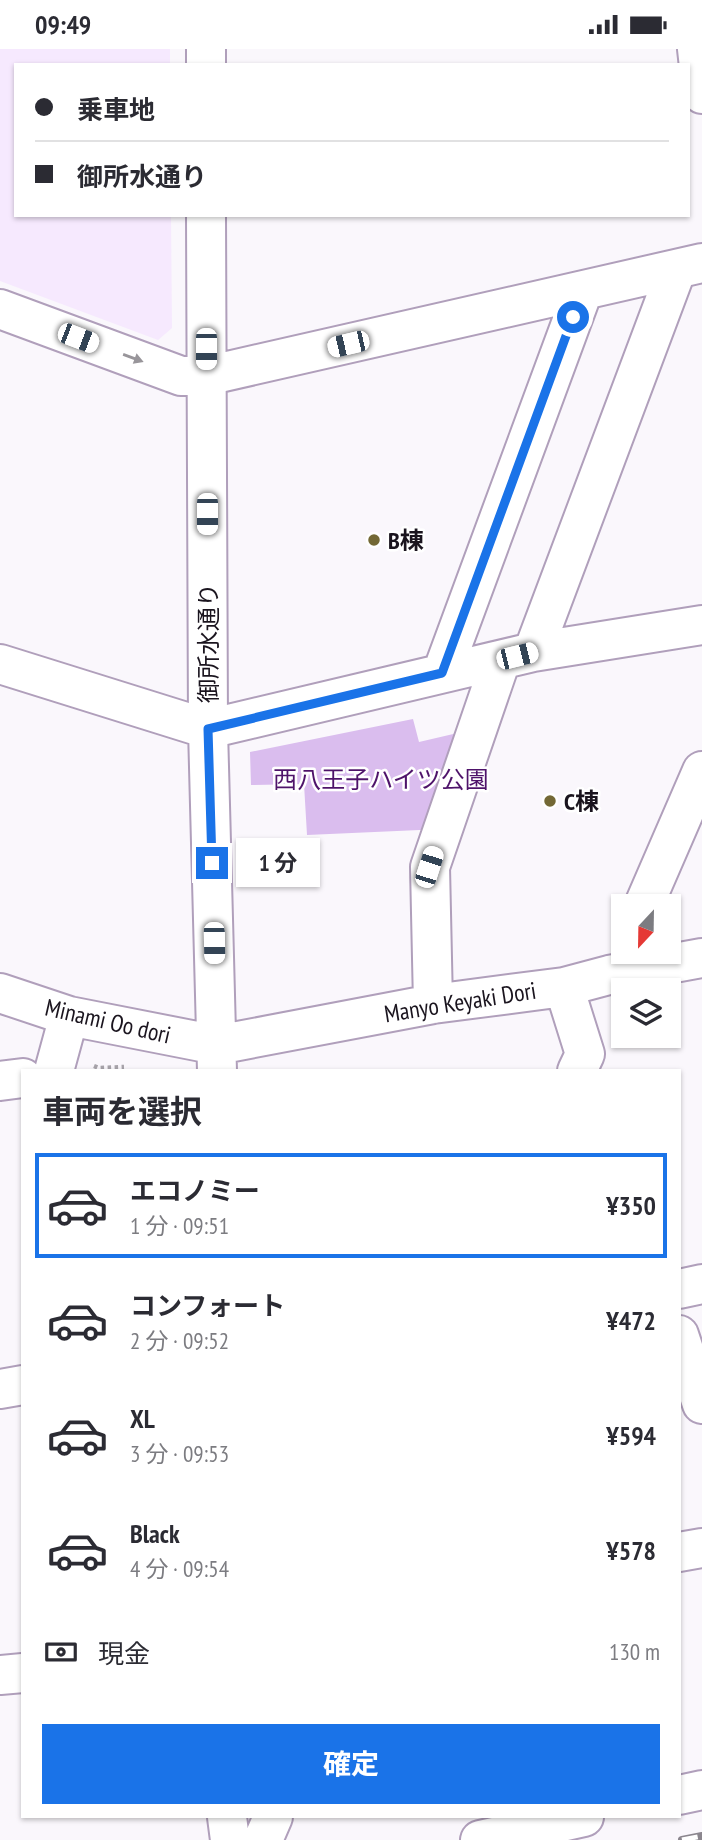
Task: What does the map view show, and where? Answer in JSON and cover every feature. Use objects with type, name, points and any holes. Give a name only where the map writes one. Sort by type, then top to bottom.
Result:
[{"type":"street","points":[[697,49],[702,94]]},
{"type":"street","name":"御所水通り","points":[[206,217],[208,729],[217,1058]]},
{"type":"street","points":[[0,309],[181,376],[206,376],[689,267]]},
{"type":"street","points":[[433,1004],[429,867],[517,656],[689,267]]},
{"type":"street","points":[[442,673],[583,291]]},
{"type":"street","points":[[0,664],[208,729],[517,656],[702,625]]},
{"type":"street","points":[[649,894],[702,771]]},
{"type":"street","name":"Manyo Keyaki Dori","points":[[681,959],[702,958]]},
{"type":"street","name":"Manyo Keyaki Dori","points":[[217,1058],[433,1004],[564,986],[612,964]]},
{"type":"street","points":[[564,986],[584,1065]]},
{"type":"street","name":"Minami Oo dori","points":[[0,993],[69,1016],[217,1058]]},
{"type":"street","points":[[55,1069],[69,1016]]},
{"type":"street","points":[[0,1081],[21,1078]]},
{"type":"street","points":[[681,1289],[702,1284]]},
{"type":"street","points":[[681,1341],[702,1404]]},
{"type":"street","points":[[0,1388],[21,1385]]},
{"type":"street","points":[[681,1552],[702,1548]]},
{"type":"street","points":[[0,1675],[21,1673]]},
{"type":"street","points":[[681,1795],[702,1790]]},
{"type":"street","points":[[228,1818],[230,1840]]},
{"type":"street","points":[[263,1840],[273,1818]]},
{"type":"street","points":[[480,1840],[579,1818]]},
{"type":"shaded area","points":[[0,49],[170,49],[170,63],[14,63],[14,217],[171,217],[172,328],[158,340],[0,281]]},
{"type":"green space","name":"西八王子ハイツ公園","points":[[413,719],[419,742],[479,728],[442,829],[307,835],[304,784],[251,785],[250,752]]},
{"type":"railway","points":[[682,1840],[702,1836]]},
{"type":"place","name":"B棟","points":[[374,540]]},
{"type":"place","name":"C棟","points":[[550,801]]},
{"type":"route","points":[[212,863],[208,729],[442,673],[573,317]]}]
